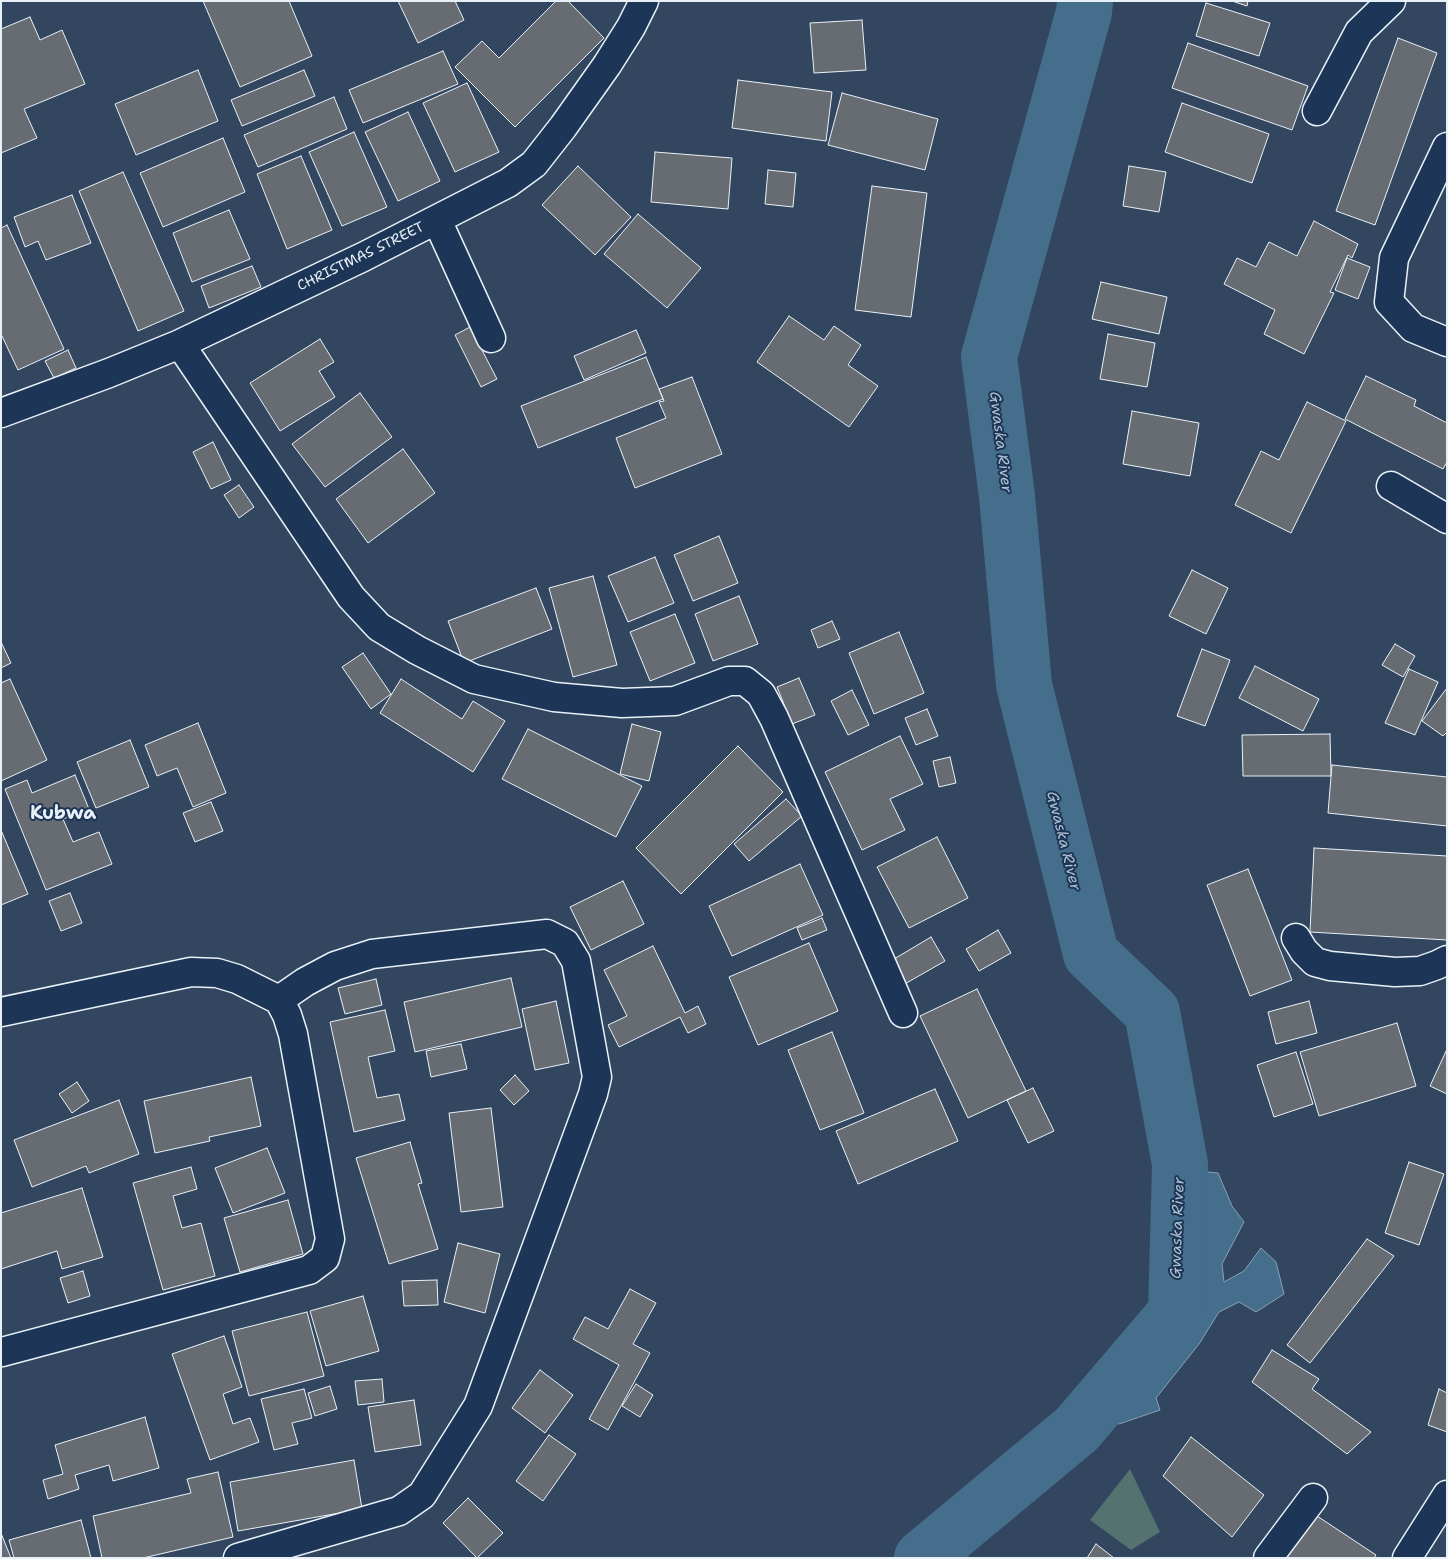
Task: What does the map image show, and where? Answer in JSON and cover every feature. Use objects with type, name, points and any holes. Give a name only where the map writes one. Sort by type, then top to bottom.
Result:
[{"type":"street","name":"CHRISTMAS STREET","points":[[1,413],[109,373],[180,344],[363,257],[508,184],[534,164],[607,65],[631,27],[644,1]]},
{"type":"street","points":[[1317,111],[1359,32],[1391,1]]},
{"type":"street","points":[[1447,147],[1394,258],[1389,302],[1413,328],[1447,342]]},
{"type":"street","points":[[437,220],[491,338]]},
{"type":"street","points":[[180,344],[351,597],[380,627],[417,650],[474,679],[554,697],[622,704],[675,701],[729,681],[746,682],[761,694],[774,718],[903,1013]]},
{"type":"street","points":[[1391,486],[1447,519]]},
{"type":"street","points":[[238,1558],[399,1511],[422,1496],[478,1406],[593,1094],[597,1078],[576,961],[565,943],[547,934],[372,954],[335,966],[305,982],[279,1000]]},
{"type":"street","points":[[1296,938],[1304,951],[1315,962],[1330,966],[1395,972],[1420,971],[1447,960]]},
{"type":"street","points":[[1,1012],[191,972],[217,973],[237,979],[279,1000],[287,1015],[293,1034],[330,1239],[325,1258],[309,1270],[2,1352]]},
{"type":"street","points":[[1407,1558],[1447,1495]]},
{"type":"street","points":[[1268,1558],[1313,1498]]},
{"type":"green space","points":[[1130,1469],[1160,1532],[1131,1550],[1090,1520]]},
{"type":"water","points":[[1186,1170],[1218,1173],[1232,1206],[1244,1222],[1222,1264],[1224,1282],[1244,1271],[1261,1248],[1276,1262],[1284,1294],[1256,1312],[1239,1302],[1219,1312],[1199,1344],[1156,1398],[1160,1410],[1119,1424],[1101,1413],[1186,1313]]},
{"type":"building","points":[[203,1],[289,1],[312,56],[240,87]]},
{"type":"building","points":[[398,1],[455,1],[464,20],[418,43]]},
{"type":"building","points":[[556,1],[568,1],[604,38],[515,127],[455,67],[482,41],[499,58]]},
{"type":"building","points":[[1232,1],[1248,1],[1247,6]]},
{"type":"building","points":[[1206,3],[1270,23],[1259,56],[1196,36]]},
{"type":"building","points":[[30,17],[40,40],[62,30],[85,84],[24,109],[37,138],[1,153],[1,29]]},
{"type":"building","points":[[862,20],[866,70],[814,73],[810,23]]},
{"type":"building","points":[[1398,38],[1437,53],[1375,225],[1336,211]]},
{"type":"building","points":[[1188,43],[1308,86],[1292,130],[1172,88]]},
{"type":"building","points":[[443,51],[458,84],[363,123],[349,90]]},
{"type":"building","points":[[198,70],[218,121],[136,155],[115,104]]},
{"type":"building","points":[[304,70],[315,96],[242,126],[231,100]]},
{"type":"building","points":[[738,80],[832,92],[826,141],[732,128]]},
{"type":"building","points":[[467,83],[499,152],[455,172],[423,103]]},
{"type":"building","points":[[842,93],[938,119],[925,170],[828,145]]},
{"type":"building","points":[[334,97],[347,129],[258,167],[244,135]]},
{"type":"building","points":[[1182,103],[1269,134],[1252,183],[1165,152]]},
{"type":"building","points":[[408,112],[440,181],[398,201],[365,132]]},
{"type":"building","points":[[354,132],[387,207],[342,226],[309,152]]},
{"type":"building","points":[[223,138],[245,192],[163,227],[140,173]]},
{"type":"building","points":[[655,152],[732,158],[728,209],[651,202]]},
{"type":"building","points":[[301,156],[332,230],[287,249],[257,174]]},
{"type":"building","points":[[578,166],[631,217],[595,255],[542,205]]},
{"type":"building","points":[[1129,166],[1166,172],[1159,212],[1123,206]]},
{"type":"building","points":[[768,170],[796,173],[793,207],[765,204]]},
{"type":"building","points":[[123,172],[184,311],[138,331],[79,191]]},
{"type":"building","points":[[872,186],[927,193],[911,317],[855,310]]},
{"type":"building","points":[[72,195],[91,243],[46,260],[38,241],[25,247],[14,217]]},
{"type":"building","points":[[229,210],[250,259],[192,282],[173,233]]},
{"type":"building","points":[[638,214],[701,268],[667,308],[604,254]]},
{"type":"building","points":[[1314,221],[1358,244],[1352,258],[1348,255],[1330,292],[1334,293],[1304,354],[1264,334],[1275,310],[1224,284],[1237,258],[1256,267],[1269,242],[1297,256]]},
{"type":"building","points":[[7,225],[64,349],[18,370],[1,334],[1,228]]},
{"type":"building","points":[[1347,258],[1370,267],[1358,299],[1335,290]]},
{"type":"building","points":[[252,266],[261,287],[209,308],[201,286]]},
{"type":"building","points":[[1101,282],[1167,297],[1159,334],[1092,319]]},
{"type":"building","points":[[789,316],[824,340],[834,326],[861,345],[848,365],[878,386],[849,427],[757,362]]},
{"type":"building","points":[[470,327],[497,379],[481,387],[455,335]]},
{"type":"building","points":[[636,330],[646,353],[584,380],[574,356]]},
{"type":"building","points":[[1108,334],[1155,343],[1147,387],[1100,379]]},
{"type":"building","points":[[320,339],[334,362],[319,371],[335,397],[280,431],[250,383]]},
{"type":"building","points":[[68,350],[76,368],[54,378],[45,361]]},
{"type":"building","points":[[646,357],[663,399],[538,448],[521,406]]},
{"type":"building","points":[[1366,376],[1416,400],[1414,406],[1447,423],[1447,462],[1443,469],[1345,419]]},
{"type":"building","points":[[692,377],[722,454],[635,488],[616,438],[666,418],[659,402],[664,401],[659,389]]},
{"type":"building","points":[[360,393],[392,437],[325,487],[292,444]]},
{"type":"building","points":[[1307,402],[1346,421],[1291,533],[1235,505],[1261,451],[1279,460]]},
{"type":"building","points":[[1132,411],[1199,423],[1190,476],[1123,464]]},
{"type":"building","points":[[213,442],[231,480],[211,489],[193,452]]},
{"type":"building","points":[[403,449],[435,493],[368,543],[336,499]]},
{"type":"building","points":[[239,485],[254,507],[239,518],[224,495]]},
{"type":"building","points":[[719,536],[738,583],[693,601],[674,555]]},
{"type":"building","points":[[655,557],[674,603],[628,622],[608,576]]},
{"type":"building","points":[[1192,570],[1228,588],[1206,634],[1169,616]]},
{"type":"building","points":[[593,576],[617,665],[573,677],[549,588]]},
{"type":"building","points":[[536,588],[552,629],[464,663],[448,621]]},
{"type":"building","points":[[739,596],[758,644],[713,661],[695,614]]},
{"type":"building","points":[[675,614],[695,663],[650,681],[630,632]]},
{"type":"building","points":[[832,621],[840,639],[818,648],[811,630]]},
{"type":"building","points":[[899,632],[924,693],[874,714],[849,653]]},
{"type":"building","points":[[1,642],[11,663],[1,668]]},
{"type":"building","points":[[1395,644],[1415,656],[1403,677],[1382,665]]},
{"type":"building","points":[[1202,649],[1230,660],[1205,726],[1177,716]]},
{"type":"building","points":[[363,653],[391,694],[371,709],[342,667]]},
{"type":"building","points":[[1255,666],[1319,699],[1303,731],[1239,698]]},
{"type":"building","points":[[1409,669],[1438,682],[1415,735],[1385,723]]},
{"type":"building","points":[[799,678],[815,715],[792,724],[777,687]]},
{"type":"building","points":[[10,679],[47,760],[1,781],[1,683]]},
{"type":"building","points":[[401,679],[462,719],[473,701],[505,721],[473,772],[380,713]]},
{"type":"building","points":[[1447,688],[1447,732],[1443,736],[1422,721]]},
{"type":"building","points":[[852,690],[869,725],[848,735],[831,701]]},
{"type":"building","points":[[927,709],[938,736],[916,745],[905,718]]},
{"type":"building","points":[[198,723],[226,793],[193,807],[177,768],[157,776],[145,745]]},
{"type":"building","points":[[632,724],[661,732],[649,781],[620,774]]},
{"type":"building","points":[[528,729],[642,786],[616,837],[502,779]]},
{"type":"building","points":[[1330,734],[1331,776],[1243,776],[1242,735]]},
{"type":"building","points":[[900,736],[923,784],[890,799],[905,830],[862,850],[825,772]]},
{"type":"building","points":[[130,740],[149,787],[96,808],[77,762]]},
{"type":"building","points":[[738,746],[783,792],[681,894],[636,848]]},
{"type":"building","points":[[950,757],[956,783],[939,787],[933,761]]},
{"type":"building","points":[[1332,765],[1447,777],[1447,826],[1328,813]]},
{"type":"building","points":[[75,775],[89,809],[63,819],[73,842],[99,832],[112,864],[46,890],[5,789],[27,780],[32,793]]},
{"type":"building","points":[[786,799],[802,816],[749,861],[734,844]]},
{"type":"building","points":[[211,802],[223,831],[195,842],[183,813]]},
{"type":"building","points":[[1,830],[28,894],[1,905]]},
{"type":"building","points":[[937,837],[968,898],[909,928],[877,867]]},
{"type":"building","points":[[1314,848],[1447,856],[1447,940],[1310,932]]},
{"type":"building","points":[[800,864],[823,915],[732,956],[709,906]]},
{"type":"building","points":[[1248,869],[1292,980],[1250,996],[1207,885]]},
{"type":"building","points":[[623,881],[644,924],[591,950],[570,907]]},
{"type":"building","points":[[70,893],[82,923],[61,931],[49,901]]},
{"type":"building","points":[[822,918],[827,930],[802,940],[797,928]]},
{"type":"building","points":[[998,930],[1011,953],[979,971],[966,949]]},
{"type":"building","points":[[931,937],[945,961],[903,985],[889,962]]},
{"type":"building","points":[[809,943],[838,1011],[758,1045],[729,977]]},
{"type":"building","points":[[653,946],[685,1013],[698,1006],[706,1024],[688,1033],[680,1017],[619,1047],[608,1025],[627,1016],[604,970]]},
{"type":"building","points":[[511,978],[522,1027],[415,1052],[404,1002]]},
{"type":"building","points":[[376,979],[382,1005],[345,1014],[338,988]]},
{"type":"building","points":[[977,989],[1026,1091],[968,1118],[920,1016]]},
{"type":"building","points":[[556,1001],[569,1063],[535,1070],[522,1009]]},
{"type":"building","points":[[1309,1001],[1317,1033],[1276,1044],[1268,1012]]},
{"type":"building","points":[[385,1010],[395,1051],[368,1057],[377,1098],[399,1094],[405,1120],[354,1132],[330,1022]]},
{"type":"building","points":[[1397,1023],[1416,1086],[1319,1116],[1300,1052]]},
{"type":"building","points":[[832,1032],[864,1113],[820,1130],[788,1050]]},
{"type":"building","points":[[461,1044],[467,1069],[431,1077],[426,1051]]},
{"type":"building","points":[[1447,1049],[1447,1094],[1430,1086]]},
{"type":"building","points":[[1296,1052],[1313,1104],[1274,1117],[1257,1065]]},
{"type":"building","points":[[515,1075],[529,1091],[514,1105],[500,1090]]},
{"type":"building","points":[[251,1077],[261,1126],[209,1137],[210,1141],[155,1153],[144,1101]]},
{"type":"building","points":[[77,1082],[89,1101],[72,1113],[59,1094]]},
{"type":"building","points":[[1033,1088],[1054,1131],[1028,1143],[1007,1100]]},
{"type":"building","points":[[935,1089],[958,1141],[858,1184],[836,1131]]},
{"type":"building","points":[[119,1100],[139,1154],[89,1173],[86,1166],[32,1187],[14,1140]]},
{"type":"building","points":[[491,1108],[503,1207],[461,1212],[449,1113]]},
{"type":"building","points":[[410,1142],[422,1183],[418,1184],[438,1249],[389,1264],[356,1158]]},
{"type":"building","points":[[267,1148],[285,1193],[233,1213],[215,1168]]},
{"type":"building","points":[[1409,1162],[1444,1174],[1419,1245],[1385,1233]]},
{"type":"building","points":[[191,1167],[197,1189],[173,1196],[182,1228],[201,1223],[215,1276],[163,1290],[133,1183]]},
{"type":"building","points":[[82,1188],[103,1257],[62,1269],[57,1251],[1,1269],[1,1213]]},
{"type":"building","points":[[288,1200],[303,1254],[240,1272],[224,1218]]},
{"type":"building","points":[[1367,1239],[1394,1256],[1310,1363],[1287,1345]]},
{"type":"building","points":[[458,1243],[500,1254],[485,1313],[444,1302]]},
{"type":"building","points":[[83,1271],[90,1296],[68,1303],[60,1278]]},
{"type":"building","points":[[437,1280],[438,1305],[404,1306],[402,1281]]},
{"type":"building","points":[[630,1289],[656,1303],[633,1344],[650,1353],[608,1430],[589,1419],[619,1365],[573,1339],[585,1317],[608,1329]]},
{"type":"building","points":[[363,1296],[379,1351],[326,1366],[310,1311]]},
{"type":"building","points":[[307,1312],[324,1376],[249,1396],[232,1331]]},
{"type":"building","points":[[224,1336],[242,1387],[223,1394],[233,1424],[250,1418],[259,1442],[210,1460],[172,1354]]},
{"type":"building","points":[[1272,1350],[1319,1379],[1312,1389],[1371,1432],[1347,1454],[1252,1382]]},
{"type":"building","points":[[540,1370],[573,1395],[545,1433],[512,1408]]},
{"type":"building","points":[[382,1379],[384,1402],[358,1405],[355,1381]]},
{"type":"building","points":[[636,1384],[653,1395],[640,1417],[622,1406]]},
{"type":"building","points":[[330,1386],[337,1409],[315,1416],[308,1393]]},
{"type":"building","points":[[304,1389],[312,1418],[292,1423],[298,1444],[274,1450],[261,1399]]},
{"type":"building","points":[[1439,1389],[1447,1393],[1447,1432],[1428,1425]]},
{"type":"building","points":[[414,1400],[421,1445],[375,1452],[368,1407]]},
{"type":"building","points":[[145,1417],[159,1468],[113,1481],[109,1465],[75,1475],[79,1489],[48,1499],[43,1480],[63,1474],[55,1445]]},
{"type":"building","points":[[549,1435],[576,1454],[543,1501],[516,1481]]},
{"type":"building","points":[[1191,1437],[1264,1495],[1232,1537],[1163,1476]]},
{"type":"building","points":[[354,1460],[362,1509],[238,1531],[230,1482]]},
{"type":"building","points":[[218,1472],[233,1537],[143,1558],[102,1558],[93,1516],[191,1493],[187,1479]]},
{"type":"building","points":[[468,1498],[503,1533],[477,1558],[443,1523]]},
{"type":"building","points":[[1308,1510],[1376,1555],[1374,1558],[1281,1558]]},
{"type":"building","points":[[81,1520],[91,1558],[14,1558],[9,1540]]},
{"type":"building","points":[[1,1533],[11,1558],[1,1558]]},
{"type":"building","points":[[1096,1544],[1114,1558],[1087,1558]]},
{"type":"waterway","name":"Gwaska River","points":[[922,1558],[1077,1429],[1176,1313],[1180,1164],[1152,1012],[1091,954],[1024,685],[1007,496],[989,357],[1084,12],[1085,1]]},
{"type":"district","name":"Kubwa","points":[[63,814]]}]
